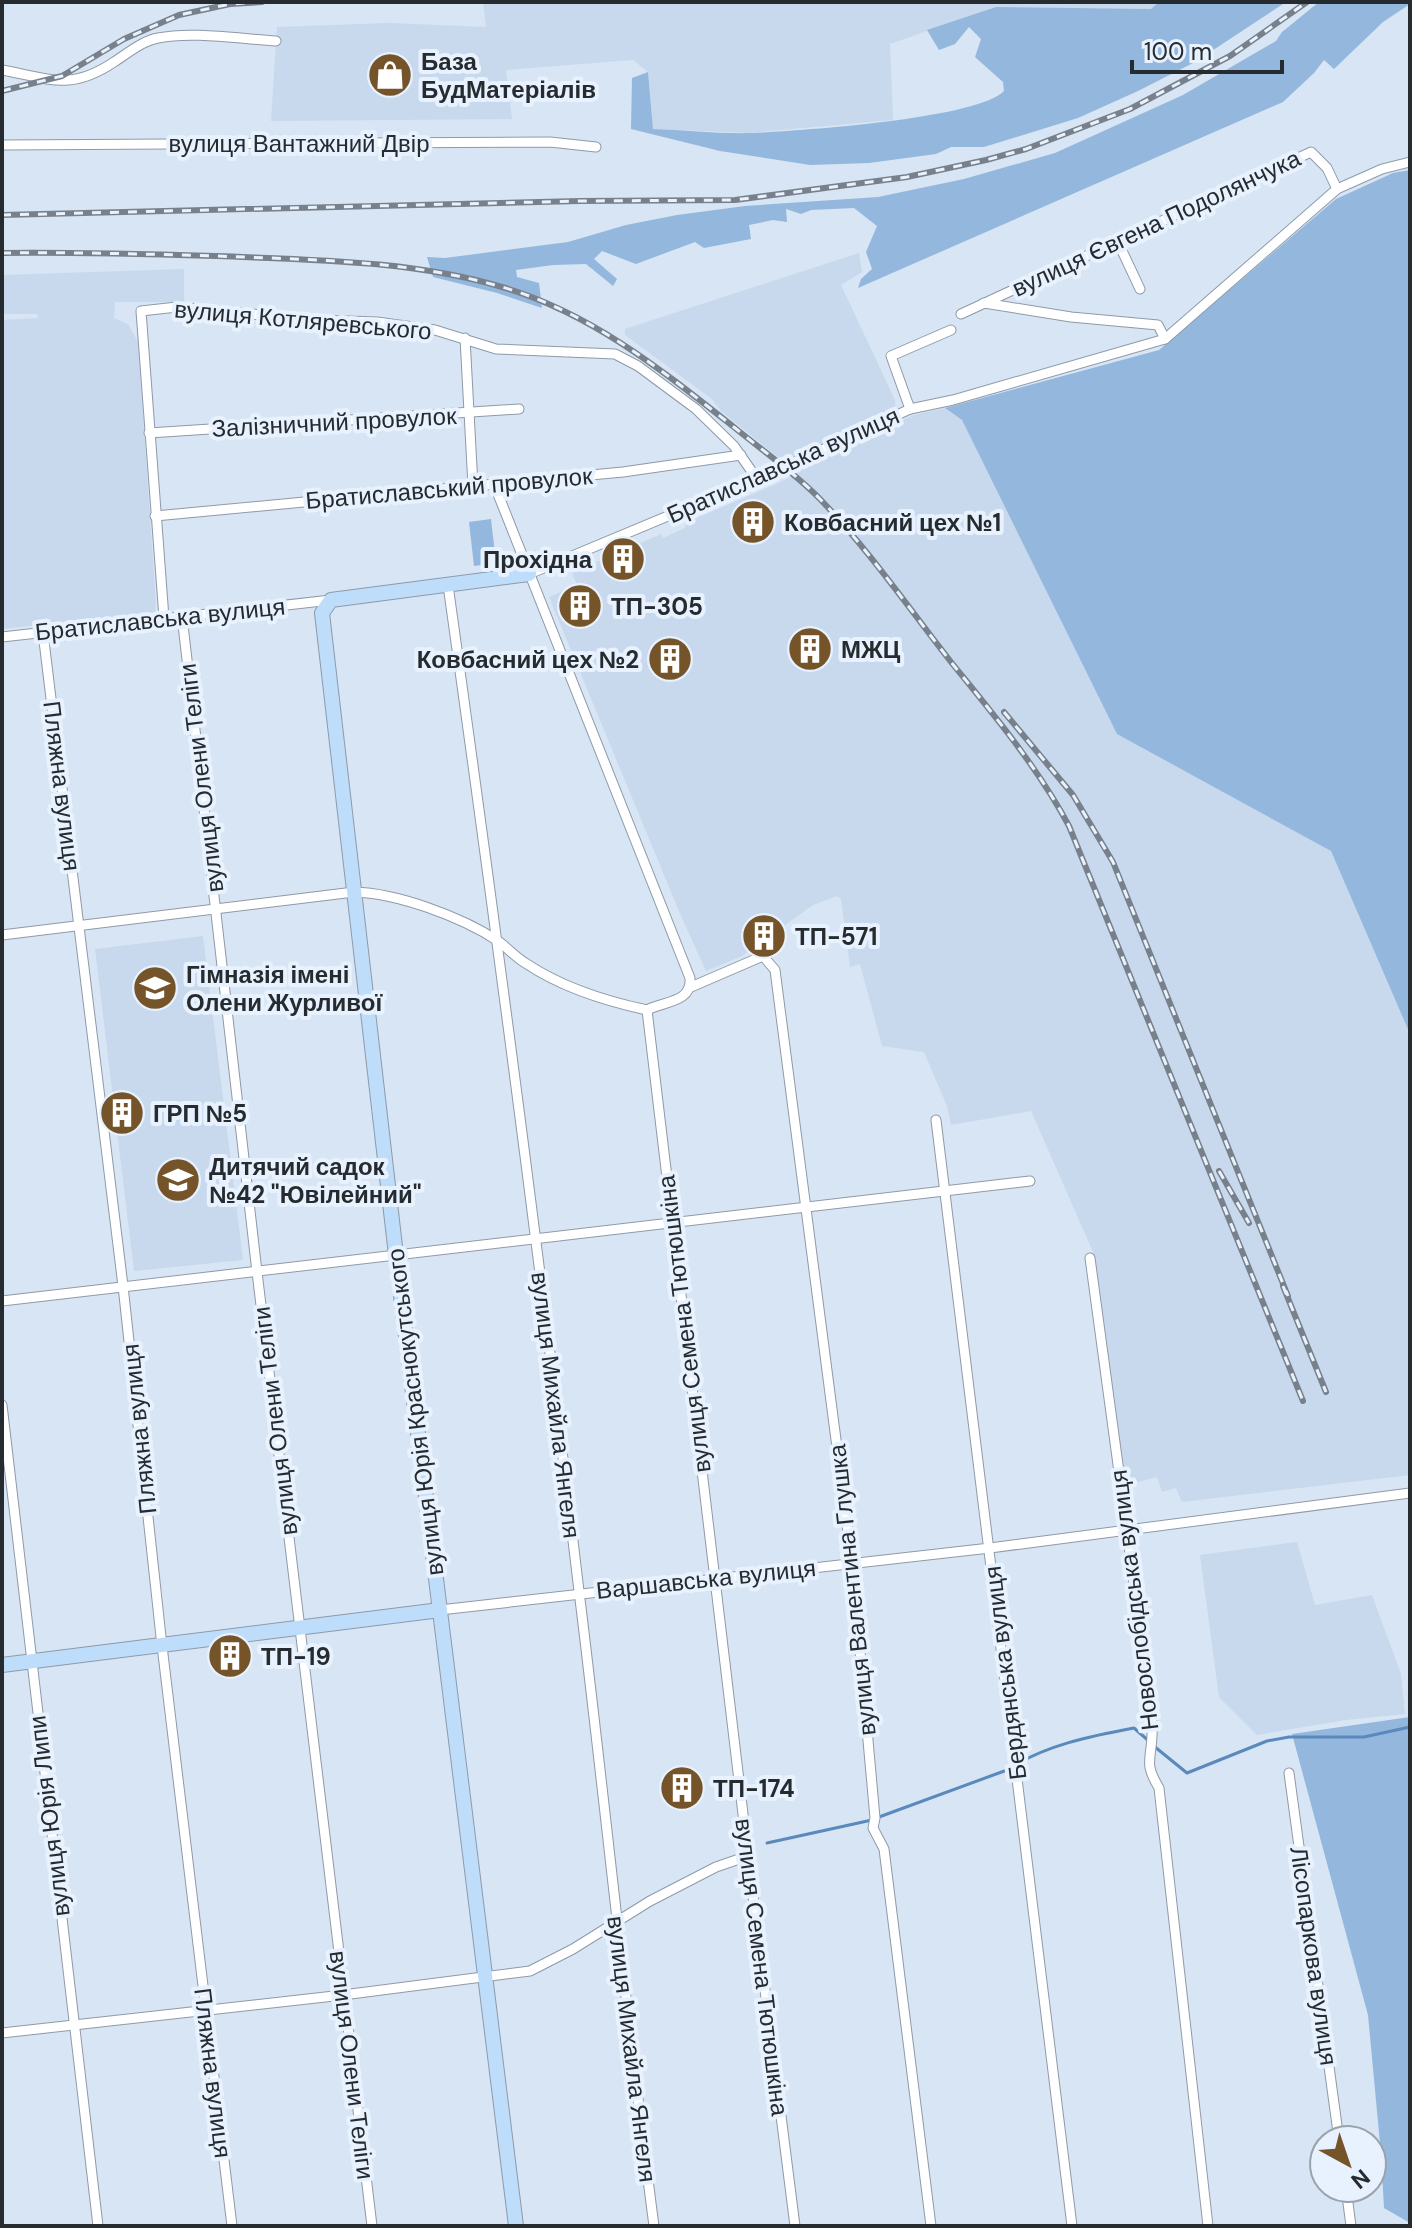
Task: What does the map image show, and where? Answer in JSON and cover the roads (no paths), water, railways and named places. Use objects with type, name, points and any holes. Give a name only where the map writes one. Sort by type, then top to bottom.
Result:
[{"type":"street","points":[[2,70],[70,81],[101,71],[155,38],[177,35],[276,41]]},
{"type":"street","name":"вулиця Вантажний Двір","points":[[2,145],[550,142],[596,147]]},
{"type":"street","name":"вулиця Євгена Подолянчука","points":[[961,314],[1311,152],[1327,168],[1337,189]]},
{"type":"street","name":"Братиславська вулиця","points":[[2,637],[529,574],[757,479],[910,409],[953,400],[1165,339],[1337,189],[1360,177],[1410,162]]},
{"type":"street","points":[[1117,240],[1140,289]]},
{"type":"street","points":[[984,303],[1071,317],[1158,325],[1165,339]]},
{"type":"street","name":"вулиця Котляревського","points":[[149,433],[141,311],[177,307],[316,320],[377,322],[435,330],[496,349],[615,354],[638,366],[696,409],[741,455],[757,479]]},
{"type":"street","points":[[910,409],[891,356],[951,330]]},
{"type":"street","points":[[465,338],[473,486]]},
{"type":"street","name":"Залізничний провулок","points":[[149,433],[519,409]]},
{"type":"street","points":[[149,433],[164,618]]},
{"type":"street","name":"Братиславський провулок","points":[[155,516],[623,472],[741,455]]},
{"type":"street","points":[[2,935],[354,892],[386,895],[434,911],[498,941],[528,965],[584,993],[647,1010],[687,994],[691,987],[687,968],[494,484]]},
{"type":"street","name":"вулиця Михайла Янгеля","points":[[448,585],[498,941],[580,1593],[616,1922],[654,2226]]},
{"type":"street","name":"вулиця Юрія Краснокутського","points":[[331,600],[322,613],[396,1255],[516,2226]]},
{"type":"street","name":"вулиця Олени Теліги","points":[[182,616],[372,2226]]},
{"type":"street","name":"Пляжна вулиця","points":[[43,633],[123,1286],[162,1646],[232,2226]]},
{"type":"street","name":"вулиця Валентина Глушка","points":[[691,987],[763,956],[775,970],[852,1563],[875,1818],[873,1828],[884,1849],[888,1876],[931,2226]]},
{"type":"street","name":"вулиця Семена Тютюшкіна","points":[[647,1010],[795,2226]]},
{"type":"street","name":"Бердянська вулиця","points":[[936,1120],[1072,2226]]},
{"type":"street","points":[[2,1301],[1030,1181]]},
{"type":"street","name":"Новослобідська вулиця","points":[[1090,1258],[1150,1701],[1152,1738],[1148,1758],[1151,1775],[1159,1788],[1208,2226]]},
{"type":"street","name":"вулиця Юрія Липи","points":[[2,1405],[98,2226]]},
{"type":"street","name":"Варшавська вулиця","points":[[2,1665],[580,1593],[990,1548],[1410,1493]]},
{"type":"street","name":"Лісопаркова вулиця","points":[[1289,1773],[1337,2124]]},
{"type":"street","points":[[2,2033],[530,1971],[573,1949],[650,1901],[716,1867],[748,1856]]},
{"type":"street","points":[[1348,2204],[1351,2226]]},
{"type":"waterway","points":[[1155,1747],[1187,1773],[1267,1741],[1289,1737],[1364,1737],[1410,1727]]},
{"type":"waterway","points":[[879,1817],[1007,1770],[1037,1754],[1101,1734],[1134,1728],[1150,1742]]},
{"type":"waterway","points":[[767,1843],[872,1820]]},
{"type":"railway","points":[[2,91],[62,76],[124,39],[179,15],[230,4],[262,2]]},
{"type":"railway","points":[[2,215],[735,200],[907,177],[1026,149],[1130,109],[1230,56],[1307,2]]},
{"type":"railway","points":[[2,253],[190,255],[361,263],[432,271],[502,287],[566,312],[625,346],[800,480],[855,538],[998,721],[1029,761],[1069,826],[1303,1401]]},
{"type":"railway","points":[[1004,712],[1073,795],[1113,862],[1288,1296]]},
{"type":"railway","points":[[1219,1171],[1249,1223]]},
{"type":"railway","points":[[1283,1286],[1326,1392]]},
{"type":"place","name":"База БудМатеріалів","points":[[390,75]]},
{"type":"place","name":"Ковбасний цех №1","points":[[753,522]]},
{"type":"place","name":"Прохідна","points":[[623,559]]},
{"type":"place","name":"ТП-305","points":[[580,606]]},
{"type":"place","name":"МЖЦ","points":[[810,649]]},
{"type":"place","name":"Ковбасний цех №2","points":[[670,659]]},
{"type":"place","name":"ТП-571","points":[[764,936]]},
{"type":"place","name":"Гімназія імені Олени Журливої","points":[[155,988]]},
{"type":"place","name":"ГРП №5","points":[[122,1113]]},
{"type":"place","name":"Дитячий садок №42 \"Ювілейний\"","points":[[178,1180]]},
{"type":"place","name":"ТП-19","points":[[230,1656]]},
{"type":"place","name":"ТП-174","points":[[682,1788]]}]
